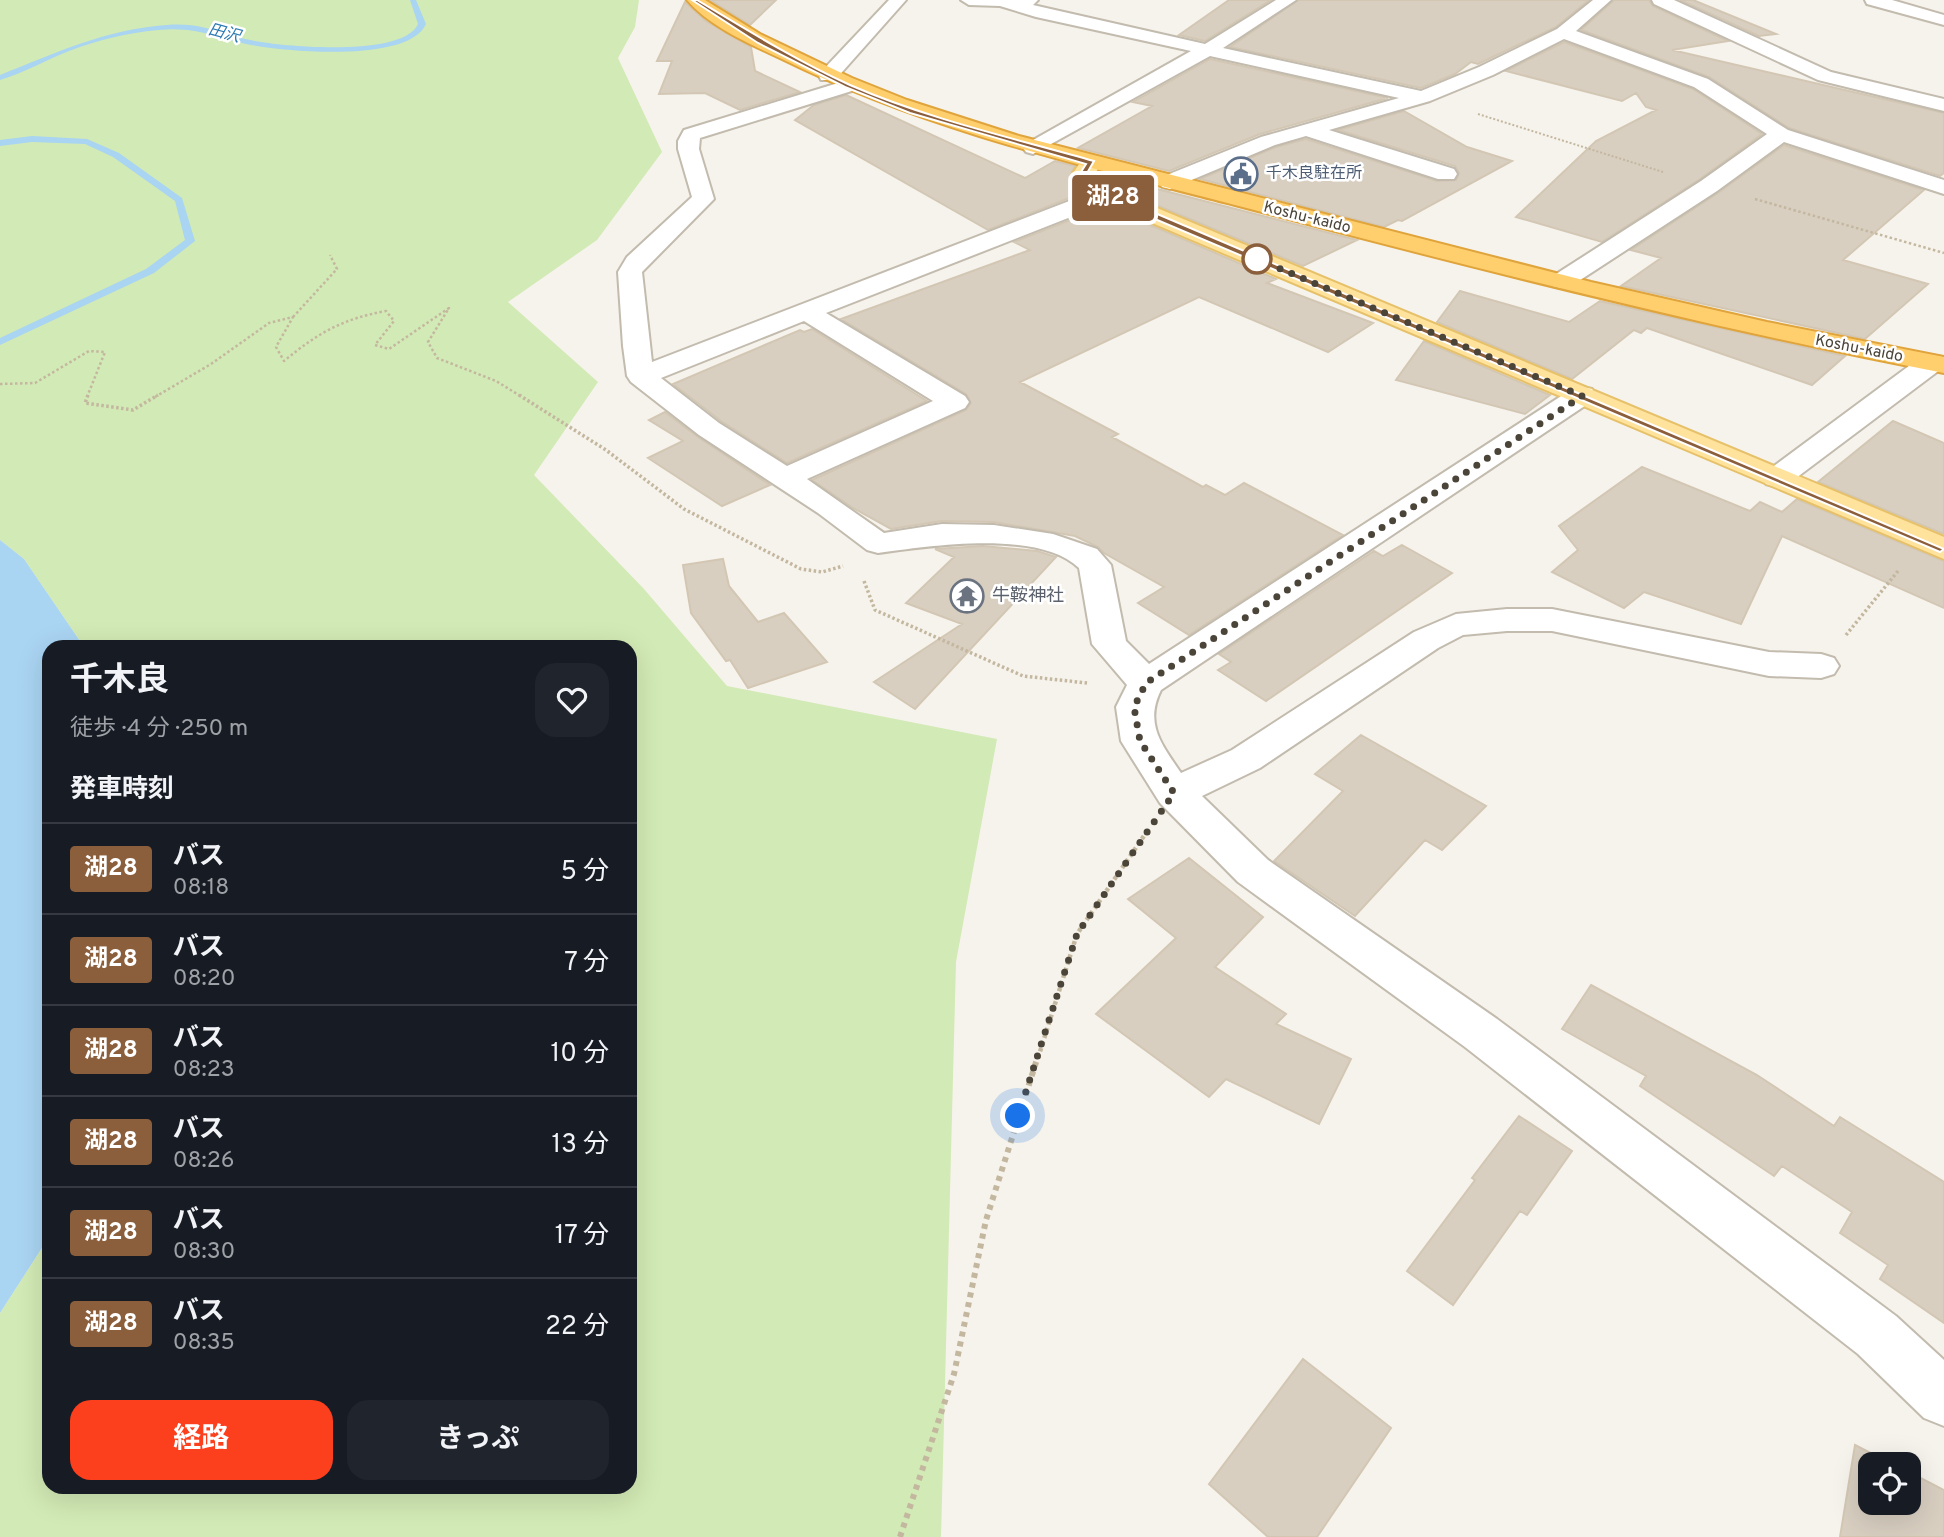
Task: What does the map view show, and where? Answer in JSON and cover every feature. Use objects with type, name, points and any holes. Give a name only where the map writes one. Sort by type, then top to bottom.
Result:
[{"type":"highway","name":"Koshu-kaido","points":[[695,0],[748,35],[838,81],[913,111],[1033,148],[1562,281],[1838,346],[1938,364]]},
{"type":"main road","points":[[1091,163],[1083,175],[1088,184],[1106,195],[1933,545]]},
{"type":"street","points":[[898,0],[838,81],[691,134],[689,149],[704,191],[703,199],[636,262],[631,272],[641,376],[709,429],[829,506],[878,543],[961,532],[1060,544],[1083,554],[1096,565],[1109,644],[1146,683]]},
{"type":"street","points":[[969,0],[1037,0]]},
{"type":"street","points":[[1033,148],[1207,50],[1288,0]]},
{"type":"street","points":[[1170,182],[1268,141],[1423,97],[1486,71],[1563,33],[1603,0]]},
{"type":"street","points":[[1660,0],[1825,76],[1944,105]]},
{"type":"street","points":[[1872,0],[1944,20]]},
{"type":"street","points":[[1006,2],[1036,12],[1423,97]]},
{"type":"street","points":[[1563,33],[1701,83],[1781,134],[1944,187]]},
{"type":"street","points":[[1307,130],[1446,174]]},
{"type":"street","points":[[1562,281],[1709,186],[1781,134]]},
{"type":"street","points":[[641,376],[809,313],[1106,195]]},
{"type":"street","points":[[784,478],[955,402],[809,313]]},
{"type":"street","points":[[1777,478],[1938,364]]},
{"type":"street","points":[[1582,396],[1146,683],[1134,707],[1140,741],[1174,793],[1253,871],[1481,1033],[1635,1150],[1877,1335],[1944,1398]]},
{"type":"street","points":[[1174,793],[1246,759],[1426,640],[1456,625],[1507,620],[1552,620],[1769,664],[1821,666]]},
{"type":"path","points":[[330,255],[337,269],[293,317],[276,347],[284,361],[322,329],[351,317],[386,311],[394,321],[375,345],[388,349],[449,308],[428,342],[437,358],[496,381],[606,450],[684,509],[801,569],[822,572],[840,568],[878,543]]},
{"type":"path","points":[[0,384],[35,383],[89,351],[105,352],[85,402],[133,411],[211,364],[269,323],[293,317]]},
{"type":"path","points":[[878,543],[861,571],[875,610],[1023,676],[1090,684],[1146,683]]},
{"type":"path","points":[[1821,666],[1933,545]]},
{"type":"path","points":[[900,1537],[954,1374],[986,1220],[1077,934],[1174,793]]},
{"type":"green space","points":[[0,0],[639,0],[635,27],[618,58],[662,152],[597,240],[508,302],[598,382],[534,475],[644,589],[727,686],[997,739],[956,962],[941,1537],[0,1537],[0,1313],[42,1248],[42,1494],[637,1494],[637,640],[79,640],[24,559],[0,540]]},
{"type":"water","points":[[0,540],[24,559],[79,640],[42,640],[42,1248],[0,1313]]},
{"type":"building","points":[[710,0],[776,0],[750,25]]},
{"type":"building","points":[[1229,0],[1271,0],[1205,41],[1179,35]]},
{"type":"building","points":[[1298,0],[1589,0],[1556,27],[1478,64],[1471,62],[1455,74],[1421,88],[1230,47]]},
{"type":"building","points":[[1614,0],[1649,0],[1653,6],[1728,41],[1672,50],[1944,113],[1944,173],[1940,176],[1789,128],[1709,77],[1581,30]]},
{"type":"building","points":[[1680,0],[1693,0],[1776,34],[1759,36]]},
{"type":"building","points":[[685,2],[706,21],[751,47],[755,71],[800,92],[740,110],[705,93],[659,94],[672,61],[657,61]]},
{"type":"building","points":[[1564,42],[1693,89],[1762,134],[1700,179],[1602,242],[1516,217],[1596,141],[1656,110],[1646,107],[1636,93],[1622,101],[1506,71]]},
{"type":"building","points":[[1210,59],[1388,98],[1260,134],[1169,171],[1078,148],[1152,106],[1133,102]]},
{"type":"building","points":[[846,95],[1025,178],[1055,161],[1075,166],[1070,176],[1082,193],[988,230],[795,120],[814,105]]},
{"type":"building","points":[[1404,111],[1467,147],[1512,161],[1402,221],[1398,220],[1384,227],[1200,179],[1276,147],[1306,139],[1437,181],[1456,180],[1459,173],[1455,166],[1338,130]]},
{"type":"building","points":[[1784,145],[1924,190],[1843,260],[1928,284],[1865,339],[1621,286],[1661,258],[1631,250],[1718,193]]},
{"type":"building","points":[[1099,173],[1357,240],[1303,266],[1115,188],[1099,178]]},
{"type":"building","points":[[1106,206],[1276,279],[1267,283],[1373,323],[1328,352],[1199,297],[1020,382],[1118,434],[1112,437],[1203,487],[1206,485],[1225,495],[1244,483],[1343,535],[1189,635],[1138,603],[1164,587],[1075,536],[994,522],[942,521],[891,529],[853,508],[812,480],[966,410],[971,403],[966,394],[841,319],[1030,250],[1014,242]]},
{"type":"building","points":[[1460,291],[1569,322],[1600,301],[1845,356],[1812,385],[1647,328],[1641,333],[1634,330],[1572,379],[1437,322]]},
{"type":"building","points":[[812,329],[927,401],[787,463],[721,421],[673,384],[800,330],[804,332]]},
{"type":"building","points":[[1424,341],[1550,395],[1525,414],[1396,380]]},
{"type":"building","points":[[665,412],[770,485],[722,506],[648,458],[683,441],[649,420]]},
{"type":"building","points":[[1893,421],[1944,443],[1944,534],[1818,482]]},
{"type":"building","points":[[1642,467],[1750,511],[1760,502],[1782,512],[1797,499],[1944,561],[1944,608],[1782,536],[1741,624],[1644,592],[1624,608],[1552,572],[1578,550],[1559,526]]},
{"type":"building","points":[[1402,545],[1452,573],[1266,701],[1218,670],[1231,662],[1219,654],[1374,551],[1383,556]]},
{"type":"building","points":[[983,546],[1037,551],[1056,557],[915,709],[874,682],[962,624],[906,603],[954,557],[935,549]]},
{"type":"building","points":[[723,559],[729,586],[758,622],[784,613],[827,662],[748,688],[730,660],[726,661],[691,613],[683,565]]},
{"type":"building","points":[[1361,735],[1486,806],[1442,850],[1425,840],[1355,916],[1274,861],[1343,791],[1315,774]]},
{"type":"building","points":[[1189,858],[1263,917],[1215,967],[1286,1014],[1276,1024],[1351,1059],[1319,1124],[1226,1079],[1209,1097],[1096,1014],[1176,938],[1128,899]]},
{"type":"building","points":[[1591,985],[1757,1075],[1834,1126],[1840,1117],[1944,1182],[1944,1323],[1880,1279],[1888,1265],[1840,1233],[1852,1212],[1782,1166],[1774,1176],[1640,1086],[1646,1076],[1562,1029]]},
{"type":"building","points":[[1519,1116],[1572,1151],[1527,1215],[1520,1211],[1453,1305],[1407,1271]]},
{"type":"building","points":[[1303,1359],[1391,1428],[1317,1537],[1268,1537],[1209,1484]]},
{"type":"building","points":[[1855,1445],[1869,1452],[1858,1452],[1858,1515],[1921,1515],[1921,1478],[1944,1490],[1944,1537],[1840,1537]]},
{"type":"waterway","name":"田沢","points":[[0,78],[100,38],[168,27],[195,26],[192,27],[243,41],[280,46],[333,49],[385,45],[404,40],[418,31],[422,24],[413,0]]},
{"type":"waterway","name":"田沢","points":[[0,143],[32,139],[87,142],[116,155],[179,200],[190,241],[150,271],[0,342]]},
{"type":"bus line","name":"湖28","points":[[695,0],[760,42],[848,86],[913,111],[1091,163],[1083,175],[1088,184],[1106,195],[1944,549]]},
{"type":"place","name":"千木良駐在所","points":[[1241,174]]},
{"type":"place","name":"牛鞍神社","points":[[967,596]]},
{"type":"route","points":[[1018,1116],[1077,934],[1174,793],[1140,741],[1134,707],[1146,683],[1582,396],[1257,259]]}]
